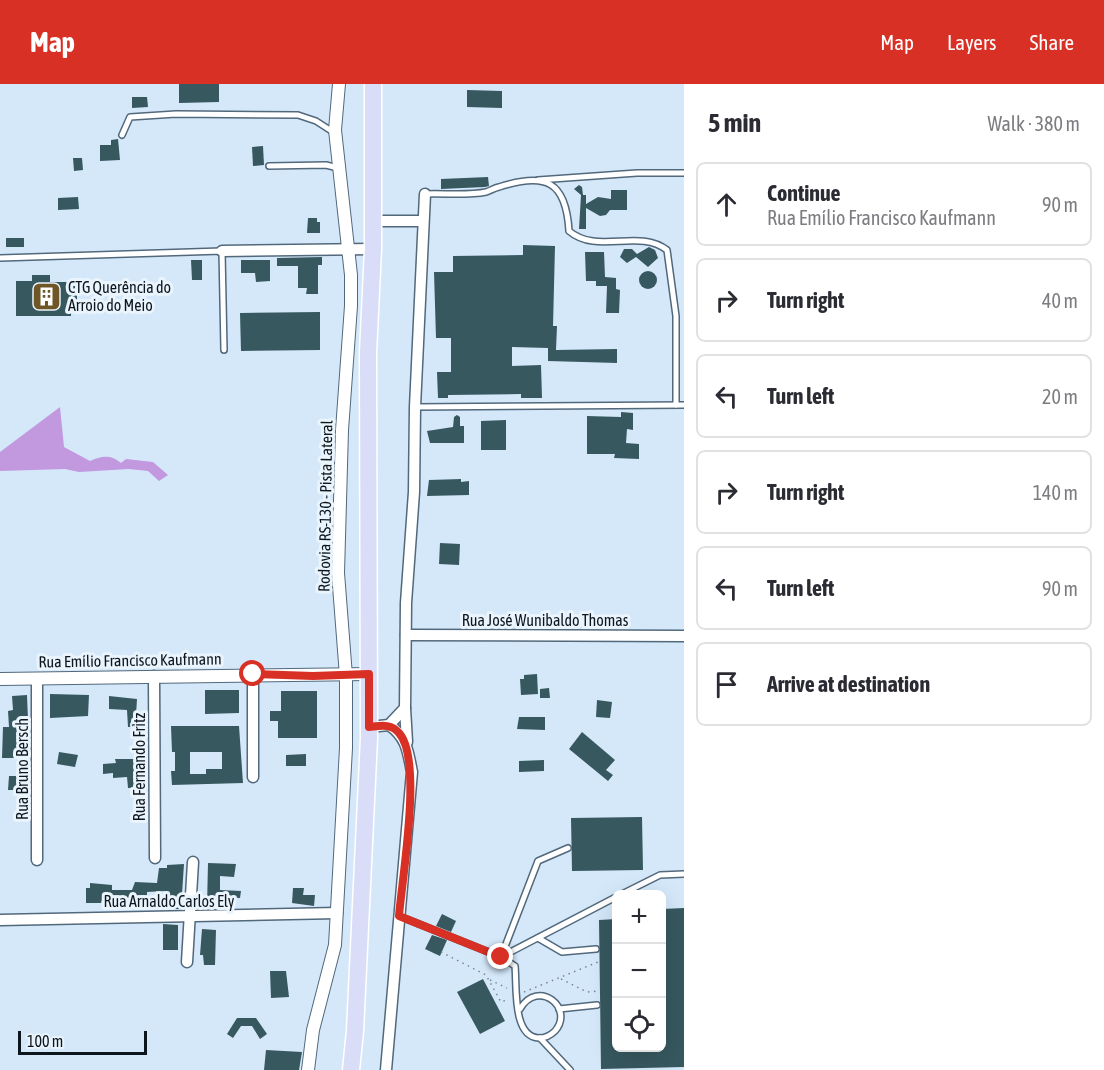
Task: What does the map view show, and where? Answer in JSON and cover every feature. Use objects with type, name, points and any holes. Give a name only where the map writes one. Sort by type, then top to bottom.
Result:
[{"type":"main road","points":[[351,1070],[356,1020],[369,727],[368,353],[374,221],[373,84]]},
{"type":"street","name":"Rodovia RS-130 - Pista Lateral","points":[[308,1070],[313,1030],[335,945],[346,748],[346,676],[338,573],[342,430],[351,306],[348,250],[335,133],[339,84]]},
{"type":"street","points":[[386,1070],[412,772],[407,746],[405,708],[406,635],[414,492],[415,407],[425,194]]},
{"type":"street","points":[[374,221],[423,221]]},
{"type":"street","points":[[222,251],[373,249]]},
{"type":"street","name":"Rua José Wunibaldo Thomas","points":[[406,635],[684,636]]},
{"type":"street","points":[[252,777],[253,674]]},
{"type":"street","name":"Rua Emílio Francisco Kaufmann","points":[[0,679],[369,674]]},
{"type":"street","name":"Rua Fernando Fritz","points":[[154,676],[155,858]]},
{"type":"street","name":"Rua Bruno Bersch","points":[[37,679],[37,860]]},
{"type":"street","points":[[389,725],[405,708]]},
{"type":"street","points":[[369,727],[389,725],[399,732],[407,746]]},
{"type":"street","points":[[188,962],[193,862]]},
{"type":"street","name":"Rua Arnaldo Carlos Ely","points":[[0,920],[338,913]]},
{"type":"lane","points":[[122,135],[130,117],[278,113],[298,115],[316,121],[335,133]]},
{"type":"lane","points":[[269,166],[326,165],[338,168]]},
{"type":"lane","points":[[425,194],[486,192],[498,187],[536,180],[637,173],[684,173]]},
{"type":"lane","points":[[536,180],[559,190],[567,202],[569,231],[578,239],[592,242],[657,242],[667,250],[676,316],[676,405]]},
{"type":"lane","points":[[0,258],[222,251],[224,350]]},
{"type":"lane","points":[[415,407],[684,405]]},
{"type":"lane","points":[[501,957],[538,861],[568,848]]},
{"type":"lane","points":[[630,890],[660,874],[684,874]]},
{"type":"lane","points":[[501,957],[612,899]]},
{"type":"lane","points":[[399,916],[501,957],[515,966],[520,1009]]},
{"type":"lane","points":[[538,938],[562,952],[596,949]]},
{"type":"lane","points":[[542,995],[555,1001],[560,1010],[558,1028],[553,1033],[540,1038],[533,1037],[522,1029],[518,1015],[529,998],[542,995]]},
{"type":"lane","points":[[560,1010],[597,1005]]},
{"type":"lane","points":[[540,1038],[570,1070]]},
{"type":"path","points":[[559,978],[587,992],[599,991]]},
{"type":"path","points":[[489,980],[518,993]]},
{"type":"path","points":[[497,1004],[501,1002]]},
{"type":"shaded area","points":[[60,407],[64,447],[90,461],[106,457],[121,463],[126,459],[153,462],[168,475],[159,481],[148,471],[129,469],[79,472],[65,469],[0,471],[0,452]]},
{"type":"building","points":[[179,84],[219,84],[219,102],[179,103]]},
{"type":"building","points":[[467,90],[502,91],[502,108],[467,107]]},
{"type":"building","points":[[132,97],[147,97],[148,107],[132,108]]},
{"type":"building","points":[[118,139],[120,160],[100,161],[100,145],[111,145],[111,140]]},
{"type":"building","points":[[263,146],[264,165],[253,166],[252,147]]},
{"type":"building","points":[[73,158],[82,158],[83,170],[74,171]]},
{"type":"building","points":[[488,177],[489,186],[441,189],[441,179]]},
{"type":"building","points":[[579,185],[582,187],[583,195],[586,195],[586,204],[598,197],[611,199],[611,190],[627,190],[627,210],[610,210],[606,215],[600,216],[586,208],[586,229],[579,229],[581,195],[574,189]]},
{"type":"building","points":[[78,197],[79,209],[58,210],[58,198]]},
{"type":"building","points":[[308,218],[317,218],[317,222],[320,222],[320,233],[307,233]]},
{"type":"building","points":[[6,238],[24,238],[24,247],[6,247]]},
{"type":"building","points":[[523,245],[555,246],[553,326],[557,326],[556,350],[617,349],[617,363],[548,361],[548,348],[512,347],[512,366],[541,365],[542,398],[521,398],[521,394],[448,395],[448,398],[438,398],[437,372],[451,372],[451,338],[436,338],[434,272],[453,272],[453,256],[523,255]]},
{"type":"building","points":[[649,247],[655,250],[658,258],[648,267],[636,257],[627,263],[620,257],[624,249],[632,249],[637,254]]},
{"type":"building","points":[[585,252],[604,252],[605,277],[616,278],[616,289],[620,290],[619,313],[606,313],[607,286],[596,286],[596,281],[586,281]]},
{"type":"building","points":[[322,257],[322,265],[318,265],[318,294],[306,294],[307,288],[298,288],[298,266],[277,266],[277,258]]},
{"type":"building","points":[[191,260],[202,260],[202,280],[192,280]]},
{"type":"building","points":[[241,260],[270,260],[270,281],[256,282],[255,273],[241,273]]},
{"type":"building","points":[[644,271],[652,271],[657,276],[655,287],[644,289],[639,284],[639,276]]},
{"type":"building","name":"CTG Querência do Arroio do Meio","points":[[32,275],[50,275],[50,282],[71,282],[71,286],[77,286],[77,306],[71,306],[71,316],[16,316],[16,281],[32,281]]},
{"type":"building","points":[[320,312],[320,350],[241,351],[240,313]]},
{"type":"building","points":[[621,412],[633,413],[633,430],[627,429],[626,443],[639,444],[639,459],[614,458],[615,454],[587,454],[587,416],[621,417]]},
{"type":"building","points":[[457,415],[460,417],[460,426],[464,426],[464,443],[430,443],[427,431],[453,427],[454,417]]},
{"type":"building","points":[[506,420],[506,450],[481,450],[481,421]]},
{"type":"building","points":[[461,479],[461,482],[469,481],[469,495],[427,496],[429,480]]},
{"type":"building","points":[[440,543],[460,544],[459,565],[439,564]]},
{"type":"building","points":[[537,674],[538,694],[521,695],[520,679],[524,679],[524,675]]},
{"type":"building","points":[[549,688],[550,698],[540,698],[540,689]]},
{"type":"building","points":[[205,690],[239,690],[239,713],[205,714]]},
{"type":"building","points":[[281,691],[317,691],[317,738],[278,738],[278,721],[270,721],[270,711],[281,711]]},
{"type":"building","points":[[50,694],[89,695],[88,716],[50,718]]},
{"type":"building","points":[[27,695],[28,720],[24,744],[28,744],[27,758],[2,758],[3,727],[9,727],[8,711],[13,710],[12,696]]},
{"type":"building","points":[[109,696],[137,699],[136,715],[141,715],[142,726],[128,727],[127,710],[109,709]]},
{"type":"building","points":[[597,700],[612,702],[610,718],[596,717]]},
{"type":"building","points":[[519,717],[545,717],[545,730],[517,729]]},
{"type":"building","points":[[171,726],[239,726],[243,783],[172,785],[171,771],[175,771],[175,752],[172,752]],"holes":[[[190,752],[222,752],[222,769],[206,769],[206,774],[190,774]]]},
{"type":"building","points":[[582,732],[615,760],[606,770],[613,775],[608,781],[569,749]]},
{"type":"building","points":[[59,752],[78,755],[75,767],[57,764]]},
{"type":"building","points":[[306,754],[306,766],[286,766],[286,755]]},
{"type":"building","points":[[115,759],[142,759],[143,788],[128,788],[127,777],[113,778],[113,773],[103,774],[103,764],[116,763]]},
{"type":"building","points":[[544,760],[544,771],[519,772],[519,761]]},
{"type":"building","points":[[9,776],[25,776],[25,790],[8,790]]},
{"type":"building","points":[[642,817],[643,870],[572,871],[571,818]]},
{"type":"building","points":[[208,863],[236,864],[234,877],[220,876],[220,890],[241,891],[240,898],[219,897],[219,907],[207,906]]},
{"type":"building","points":[[184,864],[181,909],[164,909],[165,891],[147,892],[147,905],[132,905],[132,901],[102,900],[101,903],[86,903],[86,888],[90,888],[90,883],[112,885],[112,890],[132,890],[135,882],[157,883],[159,868]]},
{"type":"building","points":[[293,888],[304,888],[303,895],[315,895],[314,906],[292,903]]},
{"type":"building","points":[[684,908],[684,1067],[601,1069],[599,920],[612,919],[612,1052],[666,1052],[666,909]]},
{"type":"building","points":[[442,914],[456,921],[451,932],[436,926]]},
{"type":"building","points":[[163,924],[178,925],[178,950],[163,950]]},
{"type":"building","points":[[202,929],[216,930],[215,965],[204,965],[203,955],[200,955]]},
{"type":"building","points":[[432,935],[447,940],[440,956],[425,949]]},
{"type":"building","points":[[270,971],[286,971],[289,997],[271,998]]},
{"type":"building","points":[[483,979],[505,1021],[480,1034],[457,992]]},
{"type":"building","points":[[237,1018],[256,1018],[267,1034],[260,1039],[252,1026],[241,1026],[233,1038],[227,1034]]},
{"type":"building","points":[[266,1050],[302,1052],[299,1070],[264,1070]]},
{"type":"place","name":"CTG Querência do Arroio do Meio","points":[[47,296]]},
{"type":"route","points":[[253,674],[313,676],[369,674],[369,727],[389,725],[399,732],[407,746],[412,772],[399,916],[501,957]]}]
